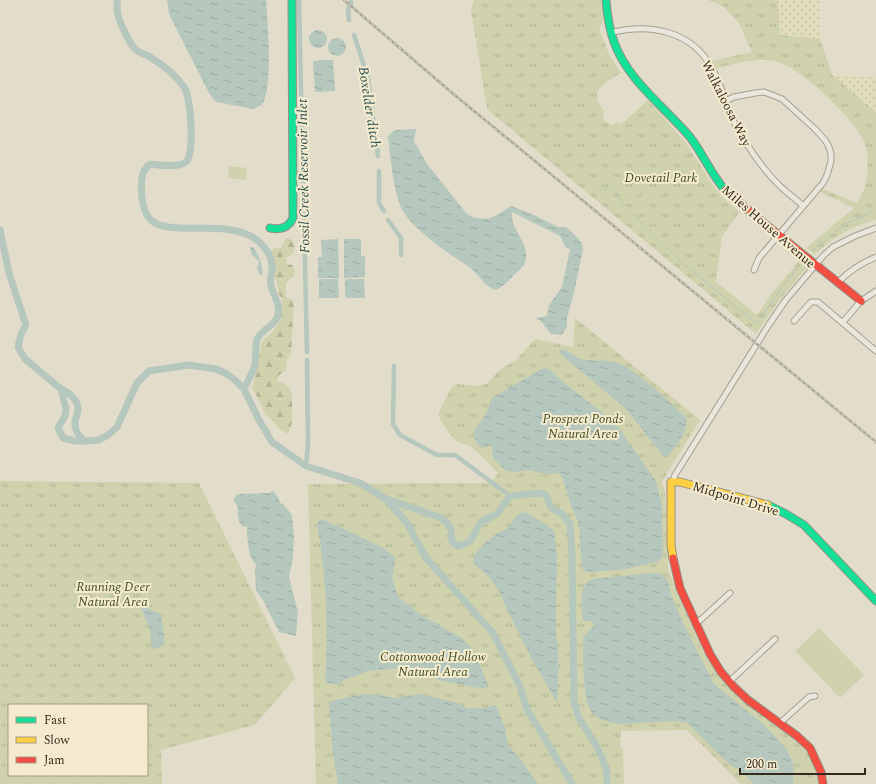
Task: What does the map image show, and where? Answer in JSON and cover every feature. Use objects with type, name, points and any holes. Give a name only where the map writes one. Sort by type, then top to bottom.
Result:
[{"type":"street","points":[[270,228],[283,230],[288,228],[293,218],[292,0]]},
{"type":"street","name":"Miles House Avenue","points":[[606,0],[606,13],[610,34],[625,65],[689,136],[721,185],[734,199],[861,302]]},
{"type":"street","name":"Walkaloosa Way","points":[[610,34],[636,28],[655,29],[674,35],[686,41],[696,49],[712,68],[731,117],[756,159],[780,187],[803,206]]},
{"type":"street","points":[[725,101],[734,97],[764,92],[782,99],[825,140],[831,154],[828,175],[823,183],[759,258],[754,270]]},
{"type":"street","points":[[823,784],[821,772],[810,748],[797,736],[748,700],[729,682],[710,654],[680,588],[674,567],[671,545],[670,485],[676,481],[677,472],[785,301],[824,255],[833,247],[876,228]]},
{"type":"street","points":[[837,283],[848,273],[876,257]]},
{"type":"street","points":[[843,322],[861,302],[876,291]]},
{"type":"street","points":[[794,321],[811,302],[818,302],[876,351]]},
{"type":"street","name":"Midpoint Drive","points":[[676,481],[766,505],[778,509],[797,520],[804,525],[876,601]]},
{"type":"street","points":[[696,624],[730,592]]},
{"type":"street","points":[[729,682],[775,639]]},
{"type":"street","points":[[780,723],[809,697],[815,696]]},
{"type":"shaded area","points":[[778,0],[819,0],[820,39],[779,35]]},
{"type":"shaded area","points":[[832,75],[876,77],[876,112]]},
{"type":"green space","name":"Dovetail Park","points":[[474,0],[601,0],[603,21],[599,29],[609,54],[621,73],[604,84],[598,92],[599,104],[604,111],[603,116],[605,122],[612,125],[618,122],[621,125],[648,100],[686,143],[717,191],[726,201],[740,212],[722,236],[716,282],[757,315],[772,293],[799,260],[808,266],[778,302],[756,334],[487,109],[471,10]]},
{"type":"green space","points":[[708,0],[778,0],[780,35],[820,39],[832,75],[876,112],[876,220],[859,225],[843,233],[815,254],[806,248],[854,208],[820,192],[823,189],[857,203],[864,189],[867,177],[868,159],[865,144],[852,123],[828,97],[788,66],[778,62],[755,60],[717,68],[712,61],[752,52],[739,23],[723,6]]},
{"type":"green space","points":[[229,166],[247,168],[246,180],[228,178]]},
{"type":"green space","points":[[647,190],[654,197],[643,208],[636,202]]},
{"type":"green space","points":[[288,238],[293,241],[295,247],[293,254],[286,258],[287,264],[292,265],[295,270],[294,276],[286,283],[286,297],[294,300],[291,354],[287,360],[286,370],[278,376],[277,381],[283,383],[290,389],[292,396],[292,423],[288,434],[265,415],[252,388],[262,341],[272,333],[281,319],[282,300],[279,294],[271,251],[274,248],[281,248],[285,239]]},
{"type":"green space","points":[[575,318],[700,420],[662,483],[665,492],[668,567],[675,588],[704,653],[722,681],[734,694],[794,740],[809,754],[818,769],[818,784],[741,784],[687,730],[621,731],[620,747],[623,748],[624,784],[316,784],[308,484],[491,483],[498,473],[470,446],[455,440],[446,430],[439,418],[438,414],[451,388],[457,384],[477,386],[486,384],[501,369],[517,359],[535,339],[573,347]]},
{"type":"green space","name":"Running Deer Natural Area","points":[[0,481],[199,483],[295,678],[255,725],[161,750],[162,784],[0,784]]},
{"type":"green space","points":[[819,628],[864,675],[840,698],[795,651]]},
{"type":"water","points":[[167,0],[266,0],[269,38],[269,70],[268,85],[262,105],[253,109],[217,102],[214,100],[169,14]]},
{"type":"water","points":[[314,30],[322,30],[327,35],[325,46],[322,48],[314,48],[309,43],[309,35]]},
{"type":"water","points":[[333,38],[341,38],[346,43],[344,54],[341,56],[333,56],[328,51],[328,43]]},
{"type":"water","points":[[333,60],[335,91],[315,92],[313,61]]},
{"type":"water","points":[[416,129],[414,141],[427,164],[467,214],[480,219],[485,219],[495,216],[511,206],[532,214],[558,227],[566,227],[579,240],[583,246],[583,249],[567,318],[567,326],[561,335],[551,334],[541,321],[536,318],[547,316],[549,305],[562,287],[570,249],[566,248],[560,236],[512,212],[514,225],[525,249],[525,263],[506,284],[495,290],[487,285],[468,266],[420,231],[404,213],[395,188],[388,136],[395,130]]},
{"type":"water","points":[[338,239],[339,278],[318,278],[318,257],[322,257],[321,240]]},
{"type":"water","points":[[344,239],[361,239],[361,256],[365,256],[365,277],[344,278]]},
{"type":"water","points":[[250,247],[253,247],[259,256],[262,275],[259,274],[257,268],[259,261],[252,255]]},
{"type":"water","points":[[319,279],[337,279],[339,297],[319,298]]},
{"type":"water","points":[[364,279],[365,298],[347,298],[345,296],[345,280]]},
{"type":"water","points":[[562,349],[581,359],[611,361],[623,365],[642,378],[687,419],[687,424],[678,444],[668,456],[663,456],[627,410],[559,352]]},
{"type":"water","points":[[543,368],[549,369],[617,426],[656,481],[662,505],[663,551],[663,557],[657,562],[620,570],[586,572],[582,569],[579,524],[571,506],[561,475],[557,473],[546,474],[528,470],[513,472],[505,470],[493,458],[492,445],[481,448],[476,442],[474,436],[475,430],[486,414],[492,398]]},
{"type":"water","points":[[273,491],[278,497],[280,503],[283,504],[292,515],[294,536],[293,557],[289,578],[298,612],[296,636],[279,632],[263,600],[256,591],[256,564],[251,557],[247,527],[242,526],[240,523],[237,506],[233,501],[236,495],[239,494],[269,493]]},
{"type":"water","points":[[523,512],[547,525],[554,531],[557,554],[556,628],[559,665],[557,703],[532,659],[500,593],[490,578],[473,563],[473,559],[477,551],[488,540],[506,529],[517,515]]},
{"type":"water","points":[[322,519],[382,547],[395,557],[392,577],[398,597],[421,615],[462,638],[475,653],[487,682],[487,687],[484,689],[442,681],[409,668],[368,671],[344,680],[339,684],[327,683],[325,681],[327,622],[325,582],[317,524]]},
{"type":"water","points":[[652,573],[661,574],[668,581],[671,595],[684,625],[714,684],[762,723],[786,748],[792,760],[794,770],[793,784],[754,784],[739,769],[733,767],[725,760],[687,723],[678,721],[617,724],[607,722],[593,714],[589,707],[585,688],[583,637],[594,624],[591,621],[583,621],[581,604],[584,587],[592,579]]},
{"type":"water","points":[[140,605],[161,614],[164,646],[152,649],[150,630]]},
{"type":"water","points":[[363,694],[396,698],[420,694],[458,703],[467,708],[482,708],[496,705],[505,728],[508,745],[538,784],[338,784],[333,755],[329,702]]},
{"type":"waterway","points":[[117,0],[117,12],[119,19],[131,44],[136,50],[150,57],[173,74],[184,87],[189,102],[191,125],[189,157],[183,164],[174,166],[150,164],[146,168],[143,173],[142,184],[142,196],[146,214],[157,224],[165,227],[217,228],[246,234],[251,236],[263,246],[271,260],[271,286],[279,310],[275,321],[263,331],[257,340],[254,367],[244,389]]},
{"type":"waterway","name":"Fossil Creek Reservoir Inlet","points":[[299,0],[307,352]]},
{"type":"waterway","name":"Boxelder ditch","points":[[349,20],[348,9],[351,4],[351,0]]},
{"type":"waterway","name":"Boxelder ditch","points":[[354,35],[368,78],[378,156]]},
{"type":"waterway","name":"Boxelder ditch","points":[[379,171],[379,203],[384,211]]},
{"type":"waterway","points":[[604,190],[608,188],[613,190],[624,205]]},
{"type":"waterway","points":[[628,209],[680,261],[757,324],[759,322]]},
{"type":"waterway","points":[[812,251],[847,223],[862,217],[873,210]]},
{"type":"waterway","name":"Boxelder ditch","points":[[388,220],[401,238],[401,255]]},
{"type":"waterway","points":[[0,230],[9,273],[26,325],[21,334],[18,347],[25,359],[61,389],[66,409],[65,416],[58,428],[63,438],[75,441],[88,441],[99,440],[108,435],[117,427],[137,383],[149,371],[189,365],[216,369],[227,374],[244,389],[259,420],[272,442],[306,466],[360,483],[386,499],[407,523],[426,558],[493,633],[519,684],[527,709],[572,784]]},
{"type":"waterway","points":[[761,318],[798,267]]},
{"type":"waterway","name":"Fossil Creek Reservoir Inlet","points":[[306,466],[308,444],[307,360]]},
{"type":"waterway","name":"Boxelder ditch","points":[[394,366],[393,424],[400,435],[437,455],[455,455],[510,496]]},
{"type":"waterway","points":[[61,389],[70,394],[77,403],[78,413],[75,420],[75,427],[84,441]]},
{"type":"waterway","points":[[387,499],[441,518],[451,529],[452,542],[458,546],[471,540],[481,522],[497,514],[510,496],[540,493],[546,495],[551,508],[561,513],[570,524],[572,554],[574,703],[579,718],[597,747],[607,770],[607,784]]},
{"type":"railway","points":[[344,0],[451,92],[876,442]]},
{"type":"traffic: fast","points":[[270,228],[284,228],[293,218],[292,0]]},
{"type":"traffic: fast","points":[[606,0],[608,21],[612,37],[620,56],[628,69],[637,81],[690,137],[725,190]]},
{"type":"traffic: fast","points":[[768,505],[804,525],[876,601]]},
{"type":"traffic: slow","points":[[673,558],[671,545],[671,482],[680,482],[768,505]]},
{"type":"traffic: jam","points":[[725,190],[861,301]]},
{"type":"traffic: jam","points":[[673,558],[680,588],[710,654],[721,672],[748,700],[797,736],[810,748],[821,772],[823,784]]},
{"type":"park label","name":"Prospect Ponds Natural Area","points":[[583,426]]},
{"type":"park label","name":"Cottonwood Hollow Natural Area","points":[[433,664]]}]
